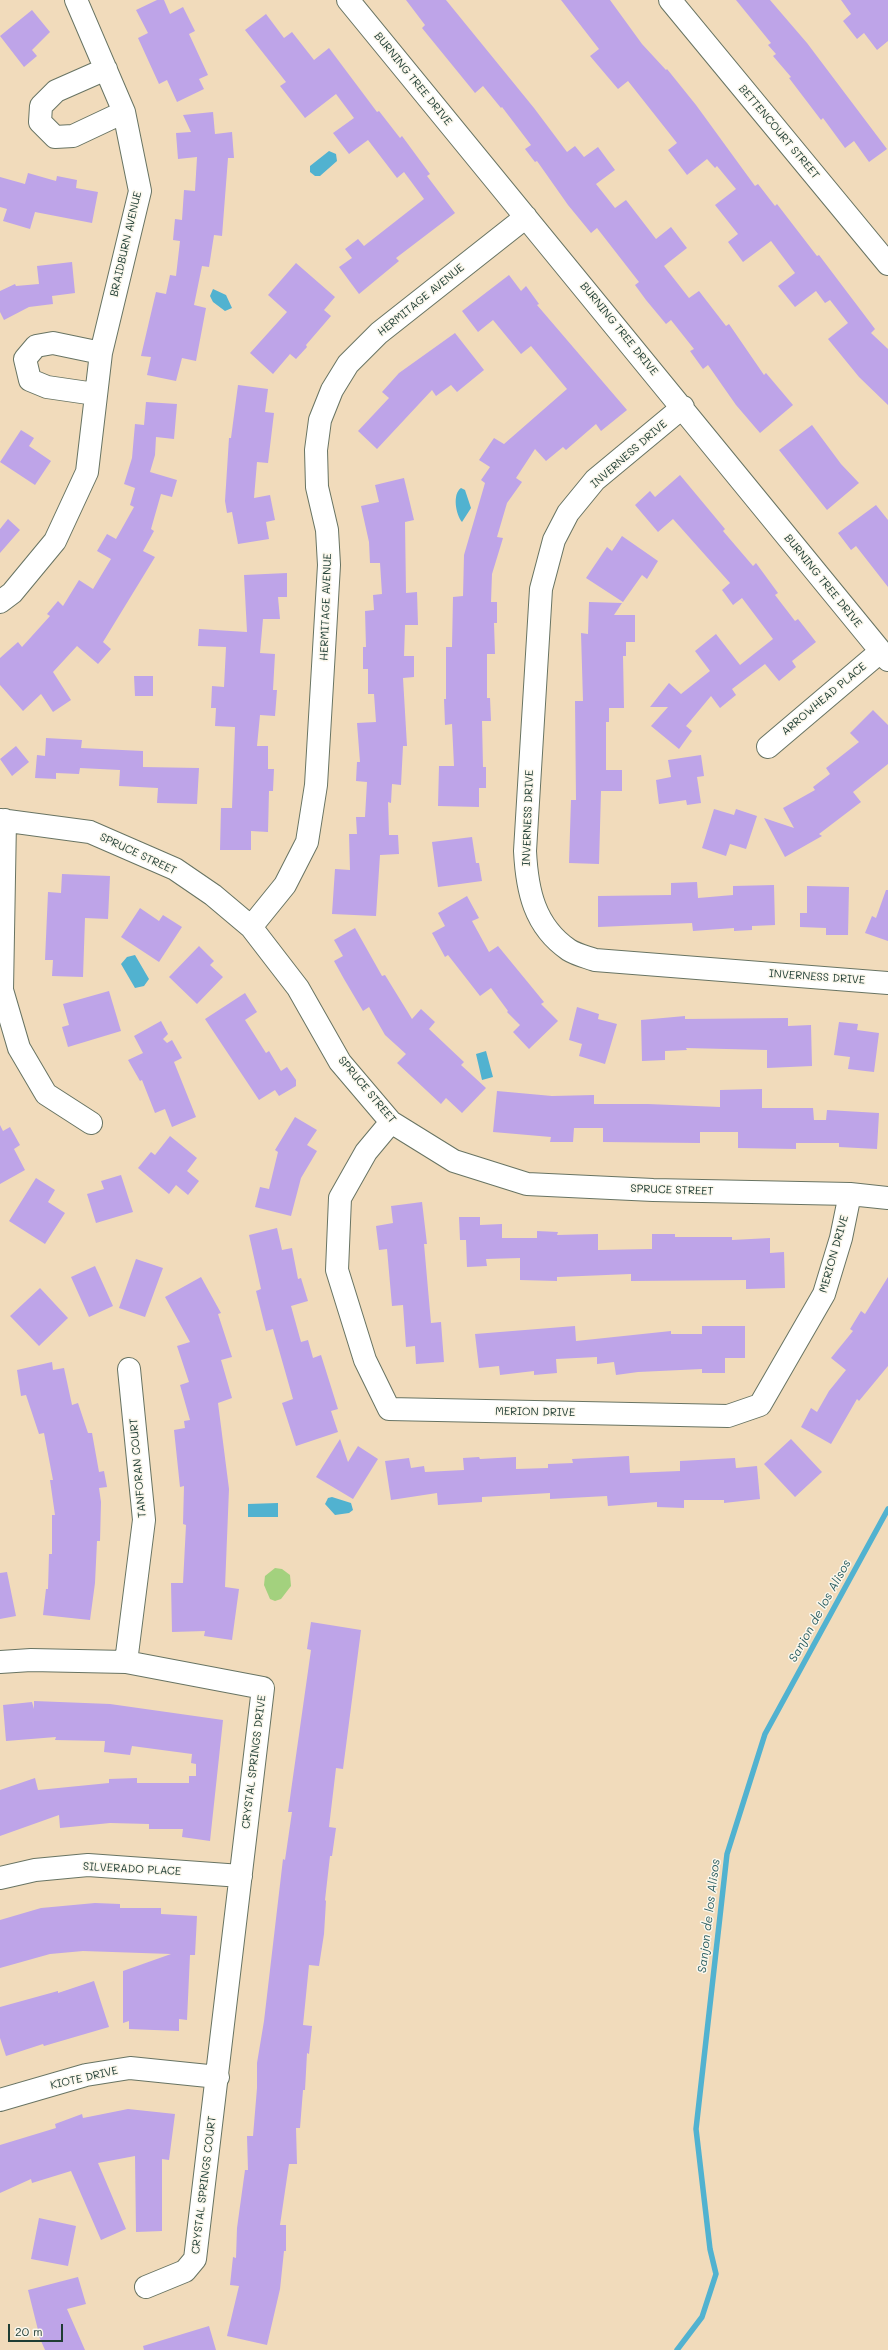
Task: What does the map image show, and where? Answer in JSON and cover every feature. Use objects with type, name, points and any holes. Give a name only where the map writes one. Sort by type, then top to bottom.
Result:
[{"type":"street","name":"BRAIDBURN AVENUE","points":[[0,602],[12,593],[55,541],[87,472],[101,353],[140,191],[124,112],[76,0]]},
{"type":"street","name":"BURNING TREE DRIVE","points":[[348,0],[683,407],[884,656]]},
{"type":"street","name":"BETTENCOURT STREET","points":[[670,0],[888,264]]},
{"type":"street","points":[[106,69],[56,91],[42,106],[40,122],[55,137],[72,136],[124,112]]},
{"type":"street","name":"HERMITAGE AVENUE","points":[[251,926],[285,885],[307,842],[316,785],[329,565],[327,530],[317,487],[316,450],[320,420],[332,390],[348,364],[379,333],[526,217]]},
{"type":"street","points":[[95,394],[48,387],[30,380],[25,359],[36,346],[53,343],[101,353]]},
{"type":"street","name":"INVERNESS DRIVE","points":[[683,407],[595,480],[568,513],[554,540],[541,589],[525,850],[527,883],[536,911],[551,934],[570,950],[595,960],[888,983]]},
{"type":"street","name":"ARROWHEAD PLACE","points":[[768,747],[884,656]]},
{"type":"street","points":[[3,820],[1,990],[19,1048],[46,1094],[91,1124]]},
{"type":"street","name":"SPRUCE STREET","points":[[3,820],[90,832],[175,869],[213,895],[251,926],[298,988],[340,1062],[391,1122],[454,1161],[527,1184],[653,1190],[850,1194],[888,1198]]},
{"type":"street","name":"MERION DRIVE","points":[[391,1122],[366,1152],[340,1198],[337,1270],[365,1360],[389,1409],[728,1416],[760,1405],[824,1294],[840,1238],[850,1194]]},
{"type":"street","name":"TANFORAN COURT","points":[[126,1662],[144,1520],[129,1369]]},
{"type":"street","name":"CRYSTAL SPRINGS DRIVE","points":[[0,1662],[30,1660],[126,1662],[263,1688],[218,2077]]},
{"type":"street","name":"SILVERADO PLACE","points":[[0,1878],[35,1870],[88,1865],[241,1876]]},
{"type":"street","name":"KIOTE DRIVE","points":[[0,2100],[86,2075],[130,2068],[218,2077]]},
{"type":"street","name":"CRYSTAL SPRINGS COURT","points":[[146,2287],[185,2271],[195,2259],[218,2077]]},
{"type":"green space","points":[[275,1568],[282,1569],[290,1575],[291,1586],[281,1599],[275,1601],[270,1599],[264,1585],[265,1576]]},
{"type":"water","points":[[329,151],[336,154],[337,161],[320,176],[315,176],[310,172],[310,166]]},
{"type":"water","points":[[213,289],[226,295],[232,308],[225,311],[213,302],[210,296]]},
{"type":"water","points":[[461,488],[465,490],[471,508],[462,522],[458,515],[456,505],[458,491]]},
{"type":"water","points":[[135,955],[149,979],[144,986],[135,988],[121,964],[127,957]]},
{"type":"water","points":[[486,1051],[493,1077],[482,1080],[476,1054]]},
{"type":"water","points":[[332,1497],[351,1503],[353,1510],[349,1513],[335,1515],[325,1504],[328,1498]]},
{"type":"water","points":[[278,1503],[278,1517],[248,1517],[248,1504]]},
{"type":"building","points":[[157,0],[164,0],[170,14],[183,7],[195,31],[189,34],[208,75],[199,79],[204,89],[177,102],[167,80],[159,84],[138,38],[148,33],[136,10]]},
{"type":"building","points":[[406,0],[446,0],[534,108],[567,152],[575,146],[584,157],[598,147],[615,170],[596,184],[615,208],[626,200],[656,239],[671,227],[687,248],[664,266],[689,298],[699,291],[726,326],[729,324],[764,375],[766,373],[793,405],[760,433],[736,405],[708,365],[703,369],[690,351],[694,349],[671,320],[666,324],[646,300],[635,285],[639,282],[597,228],[591,233],[568,205],[537,161],[535,162],[525,149],[531,145],[502,107],[501,108],[483,86],[475,93],[422,28],[425,25]]},
{"type":"building","points":[[561,0],[610,0],[642,44],[666,70],[667,69],[696,105],[755,186],[758,184],[775,206],[777,204],[817,256],[819,255],[875,329],[871,333],[888,349],[888,405],[859,377],[828,339],[848,323],[830,300],[825,303],[816,291],[795,307],[778,286],[795,273],[771,241],[743,262],[728,242],[738,234],[715,205],[736,189],[717,166],[715,168],[707,159],[687,175],[668,150],[677,143],[628,81],[618,89],[590,56],[599,49]]},
{"type":"building","points":[[736,0],[770,0],[807,43],[887,149],[869,162],[854,141],[845,148],[823,118],[821,120],[789,78],[791,77],[773,56],[776,54],[768,45],[771,43]]},
{"type":"building","points":[[841,0],[888,0],[888,41],[877,50],[864,33],[857,39],[843,21],[851,14]]},
{"type":"building","points":[[32,10],[50,32],[32,50],[37,56],[24,67],[0,36]]},
{"type":"building","points":[[266,14],[284,38],[292,32],[314,60],[329,48],[377,112],[379,111],[400,138],[402,136],[430,174],[427,176],[455,213],[396,258],[399,261],[359,294],[339,267],[352,258],[345,249],[358,239],[364,246],[424,199],[404,172],[397,178],[368,140],[349,154],[333,133],[354,118],[336,94],[305,118],[280,86],[286,82],[245,30]]},
{"type":"building","points":[[213,112],[215,134],[232,132],[234,158],[228,158],[222,236],[214,235],[209,267],[202,266],[194,305],[206,308],[196,361],[182,358],[176,381],[147,375],[151,357],[141,356],[156,292],[166,294],[170,275],[176,276],[180,241],[173,240],[175,219],[182,220],[184,190],[195,191],[197,157],[178,159],[176,133],[191,132],[183,115]]},
{"type":"building","points":[[28,173],[56,181],[57,176],[77,180],[76,188],[98,192],[92,223],[35,212],[30,229],[3,221],[7,209],[0,207],[0,177],[25,184]]},
{"type":"building","points":[[72,262],[75,293],[52,296],[53,304],[29,307],[4,320],[0,312],[0,291],[15,284],[16,286],[39,284],[37,266]]},
{"type":"building","points":[[296,263],[335,297],[324,310],[331,316],[306,345],[307,347],[296,359],[290,354],[273,374],[250,353],[287,312],[268,295]]},
{"type":"building","points":[[509,275],[521,291],[526,286],[539,304],[537,305],[627,410],[601,431],[596,424],[566,450],[563,447],[546,461],[535,449],[516,478],[522,482],[507,503],[497,537],[503,538],[492,574],[491,602],[497,602],[497,623],[494,623],[495,654],[487,654],[487,698],[490,698],[491,721],[482,721],[483,767],[486,767],[486,788],[479,788],[479,807],[438,806],[439,766],[454,766],[452,724],[445,725],[444,699],[446,699],[446,647],[452,647],[453,597],[463,596],[464,555],[485,483],[481,480],[490,467],[479,460],[494,438],[504,444],[567,389],[531,346],[521,354],[493,320],[478,332],[462,311]]},
{"type":"building","points":[[455,333],[484,370],[457,392],[451,385],[436,396],[432,390],[377,449],[358,431],[389,398],[382,392],[399,373]]},
{"type":"building","points":[[238,385],[268,389],[265,412],[274,413],[268,463],[257,462],[254,498],[270,495],[275,520],[266,522],[269,539],[238,544],[232,512],[227,513],[225,501],[229,438],[231,438]]},
{"type":"building","points":[[146,402],[177,404],[174,439],[156,437],[155,455],[150,472],[177,480],[172,497],[161,494],[151,529],[154,531],[143,551],[155,557],[103,642],[111,649],[98,664],[77,646],[53,672],[71,700],[53,712],[41,694],[23,711],[0,685],[0,658],[18,642],[22,647],[50,616],[47,614],[58,601],[63,606],[79,580],[93,589],[111,559],[97,551],[107,534],[116,539],[134,507],[130,505],[135,488],[124,484],[132,458],[135,424],[144,425]]},
{"type":"building","points":[[812,425],[841,464],[859,483],[827,510],[779,450]]},
{"type":"building","points":[[21,430],[34,438],[29,446],[51,461],[35,485],[0,462]]},
{"type":"building","points":[[680,475],[725,529],[723,531],[753,566],[756,563],[778,593],[775,595],[795,621],[798,619],[816,642],[792,661],[796,667],[779,681],[765,664],[732,689],[736,695],[720,708],[711,696],[686,726],[692,731],[679,749],[651,726],[668,707],[650,707],[669,683],[681,694],[710,671],[695,651],[716,634],[740,665],[773,639],[742,598],[733,605],[722,590],[730,583],[673,519],[658,532],[635,505],[650,491],[655,497]]},
{"type":"building","points":[[404,478],[414,520],[405,522],[406,593],[417,592],[418,625],[405,625],[404,656],[414,656],[414,677],[403,678],[407,746],[403,746],[401,785],[392,784],[391,803],[388,802],[389,835],[398,835],[399,854],[380,855],[376,916],[332,914],[335,869],[350,870],[349,834],[357,834],[356,817],[365,817],[367,782],[356,781],[357,762],[360,762],[357,723],[376,722],[374,694],[368,694],[368,669],[363,669],[363,647],[366,647],[365,611],[374,610],[373,595],[382,594],[380,563],[370,563],[369,542],[361,506],[379,502],[375,485]]},
{"type":"building","points":[[876,505],[888,520],[888,587],[856,546],[851,550],[838,533]]},
{"type":"building","points":[[8,519],[20,530],[0,553],[0,529]]},
{"type":"building","points":[[622,536],[658,561],[647,579],[642,575],[623,602],[586,578],[607,547],[612,551]]},
{"type":"building","points":[[287,573],[287,597],[278,597],[280,619],[263,619],[260,653],[275,654],[273,690],[277,690],[275,716],[260,715],[257,746],[268,746],[268,769],[274,769],[273,791],[269,791],[268,832],[251,831],[251,850],[220,850],[221,808],[232,808],[235,727],[215,726],[216,708],[211,708],[212,686],[224,687],[226,647],[198,646],[199,629],[247,632],[244,575]]},
{"type":"building","points":[[589,602],[622,603],[614,615],[635,615],[635,642],[626,642],[626,656],[623,656],[624,708],[609,708],[609,722],[606,722],[606,770],[622,770],[622,791],[601,791],[599,864],[569,863],[571,800],[576,800],[575,701],[583,701],[581,633],[588,634]]},
{"type":"building","points":[[134,676],[153,676],[153,696],[135,696]]},
{"type":"building","points":[[873,710],[888,725],[888,764],[853,792],[861,802],[819,834],[822,836],[785,857],[764,818],[794,828],[783,808],[815,790],[813,787],[830,774],[826,768],[859,742],[850,733]]},
{"type":"building","points":[[46,738],[82,740],[81,748],[143,751],[143,767],[199,768],[197,804],[157,803],[158,788],[119,786],[120,770],[80,768],[79,774],[56,773],[56,779],[35,778],[37,755],[45,756]]},
{"type":"building","points":[[16,746],[29,762],[12,776],[0,759]]},
{"type":"building","points":[[701,755],[704,776],[697,777],[701,803],[687,805],[686,800],[659,804],[656,780],[671,777],[668,760]]},
{"type":"building","points":[[714,809],[734,815],[736,809],[757,816],[746,849],[730,844],[726,856],[702,848]]},
{"type":"building","points":[[472,837],[476,863],[479,863],[482,881],[438,887],[432,842]]},
{"type":"building","points":[[62,874],[110,876],[108,919],[85,918],[83,977],[52,976],[53,960],[45,960],[48,892],[61,893]]},
{"type":"building","points":[[697,882],[698,898],[733,895],[733,886],[774,885],[775,925],[752,926],[752,930],[734,931],[734,928],[693,931],[692,923],[598,927],[598,896],[671,895],[671,883]]},
{"type":"building","points":[[807,886],[849,887],[848,935],[826,935],[826,928],[800,927],[800,913],[807,913]]},
{"type":"building","points":[[886,890],[888,890],[888,941],[865,933],[872,916],[876,918]]},
{"type":"building","points":[[467,896],[479,918],[472,921],[489,952],[498,946],[544,1002],[541,1004],[558,1021],[529,1049],[513,1032],[520,1025],[507,1012],[508,1011],[491,988],[480,996],[448,955],[445,957],[432,933],[445,926],[438,913]]},
{"type":"building","points":[[140,908],[159,921],[163,915],[182,927],[159,962],[121,937]]},
{"type":"building","points":[[355,928],[382,976],[385,975],[412,1019],[421,1009],[435,1022],[429,1029],[464,1062],[461,1065],[486,1088],[462,1113],[446,1098],[441,1104],[397,1063],[406,1054],[385,1035],[369,1007],[363,1011],[344,979],[334,961],[343,956],[334,940]]},
{"type":"building","points":[[199,946],[214,961],[210,965],[223,977],[197,1004],[169,977]]},
{"type":"building","points":[[109,991],[121,1031],[68,1047],[62,1027],[69,1025],[63,1004]]},
{"type":"building","points":[[245,993],[257,1012],[245,1020],[266,1053],[269,1051],[281,1071],[287,1067],[296,1080],[296,1086],[279,1096],[275,1090],[259,1100],[205,1019]]},
{"type":"building","points":[[577,1007],[599,1014],[598,1019],[617,1024],[605,1064],[579,1056],[582,1044],[569,1040]]},
{"type":"building","points":[[685,1016],[685,1019],[788,1018],[788,1026],[811,1025],[812,1066],[767,1068],[767,1050],[686,1048],[687,1050],[665,1051],[665,1060],[642,1061],[641,1020]]},
{"type":"building","points":[[161,1021],[168,1034],[163,1039],[167,1043],[172,1040],[182,1058],[174,1062],[196,1117],[172,1127],[165,1109],[155,1113],[142,1080],[140,1081],[128,1060],[143,1053],[134,1036]]},
{"type":"building","points":[[839,1022],[858,1024],[857,1030],[879,1033],[874,1072],[848,1069],[850,1057],[834,1055]]},
{"type":"building","points":[[762,1089],[762,1108],[813,1108],[814,1120],[826,1120],[827,1110],[879,1113],[877,1149],[839,1147],[839,1143],[796,1143],[796,1149],[738,1148],[738,1132],[700,1132],[700,1143],[603,1142],[603,1128],[574,1128],[573,1142],[550,1142],[551,1137],[493,1132],[497,1091],[552,1096],[594,1095],[594,1104],[648,1104],[720,1107],[720,1090]]},
{"type":"building","points":[[295,1117],[317,1130],[307,1145],[317,1151],[301,1178],[291,1216],[255,1207],[260,1187],[269,1189],[278,1152],[275,1150]]},
{"type":"building","points":[[0,1125],[3,1131],[10,1127],[20,1145],[14,1149],[25,1170],[0,1184]]},
{"type":"building","points":[[170,1136],[197,1158],[187,1171],[199,1181],[188,1195],[176,1185],[169,1194],[138,1168],[151,1152],[155,1155]]},
{"type":"building","points":[[121,1175],[133,1212],[96,1223],[87,1194],[104,1189],[101,1181]]},
{"type":"building","points":[[36,1178],[55,1190],[48,1202],[65,1213],[45,1244],[9,1221]]},
{"type":"building","points":[[422,1202],[427,1244],[424,1244],[431,1323],[441,1322],[444,1362],[416,1364],[415,1346],[406,1347],[403,1305],[392,1306],[387,1249],[379,1250],[376,1226],[393,1223],[391,1206]]},
{"type":"building","points":[[459,1217],[480,1217],[480,1225],[502,1224],[502,1238],[537,1238],[537,1231],[558,1232],[557,1235],[598,1234],[598,1250],[652,1249],[652,1234],[675,1234],[675,1237],[732,1237],[732,1240],[770,1238],[770,1253],[784,1252],[785,1288],[746,1289],[746,1280],[631,1281],[631,1274],[557,1277],[557,1281],[520,1280],[520,1258],[486,1259],[487,1266],[467,1267],[466,1240],[460,1240]]},
{"type":"building","points":[[277,1228],[282,1250],[292,1248],[298,1279],[301,1278],[308,1301],[291,1306],[301,1342],[308,1340],[313,1358],[321,1355],[338,1409],[331,1411],[338,1432],[296,1446],[282,1403],[293,1399],[273,1329],[266,1331],[256,1291],[261,1289],[249,1235]]},
{"type":"building","points":[[136,1259],[163,1268],[145,1317],[119,1308]]},
{"type":"building","points":[[95,1266],[113,1306],[89,1317],[71,1277]]},
{"type":"building","points":[[201,1277],[221,1313],[218,1314],[232,1357],[221,1360],[232,1398],[218,1403],[229,1489],[225,1587],[239,1589],[232,1640],[204,1636],[205,1631],[172,1632],[171,1583],[183,1583],[186,1525],[183,1524],[184,1486],[180,1487],[174,1430],[185,1428],[184,1421],[190,1420],[180,1385],[189,1382],[177,1346],[190,1342],[165,1297]]},
{"type":"building","points":[[888,1277],[888,1366],[859,1401],[857,1399],[831,1444],[801,1427],[811,1408],[817,1412],[829,1391],[846,1370],[831,1358],[853,1331],[850,1329],[861,1311],[865,1314]]},
{"type":"building","points":[[40,1288],[68,1318],[39,1346],[10,1316]]},
{"type":"building","points":[[575,1326],[576,1341],[671,1331],[671,1334],[702,1334],[702,1326],[745,1326],[745,1358],[725,1358],[725,1373],[702,1373],[702,1369],[638,1372],[616,1375],[614,1362],[597,1364],[597,1357],[556,1359],[557,1373],[534,1375],[534,1371],[500,1375],[499,1366],[479,1368],[475,1334]]},
{"type":"building","points":[[52,1362],[53,1370],[64,1368],[72,1405],[78,1403],[88,1433],[92,1433],[99,1472],[104,1471],[107,1487],[99,1488],[101,1502],[100,1541],[97,1541],[95,1583],[90,1620],[43,1615],[46,1589],[48,1589],[49,1554],[52,1554],[52,1515],[55,1515],[50,1480],[53,1480],[44,1433],[39,1434],[26,1395],[21,1396],[17,1370]]},
{"type":"building","points":[[340,1439],[348,1462],[358,1446],[378,1459],[353,1499],[316,1477]]},
{"type":"building","points":[[791,1439],[822,1472],[795,1497],[764,1464]]},
{"type":"building","points":[[629,1456],[630,1473],[680,1471],[680,1461],[735,1458],[736,1468],[757,1466],[760,1499],[724,1503],[724,1500],[684,1500],[684,1508],[657,1507],[657,1502],[608,1506],[607,1496],[550,1499],[550,1493],[482,1497],[482,1502],[438,1505],[437,1493],[391,1500],[385,1461],[409,1458],[411,1468],[424,1466],[425,1472],[464,1470],[463,1458],[479,1457],[480,1459],[516,1457],[516,1469],[548,1468],[548,1464],[573,1463],[572,1459]]},
{"type":"building","points":[[7,1572],[16,1616],[0,1619],[0,1573]]},
{"type":"building","points":[[311,1622],[361,1630],[343,1769],[336,1768],[329,1827],[336,1828],[332,1856],[330,1856],[325,1900],[324,1934],[319,1966],[309,1965],[303,2025],[312,2026],[309,2054],[307,2053],[305,2090],[303,2090],[300,2128],[296,2128],[297,2164],[289,2164],[280,2225],[286,2225],[286,2251],[284,2251],[280,2289],[267,2345],[227,2336],[239,2286],[230,2285],[233,2257],[236,2258],[237,2228],[245,2170],[248,2170],[247,2136],[253,2136],[257,2088],[257,2063],[264,2021],[283,1859],[285,1860],[292,1812],[288,1812],[311,1650],[307,1649]]},
{"type":"building","points":[[34,1701],[110,1704],[223,1720],[210,1841],[182,1837],[183,1829],[149,1829],[149,1824],[110,1823],[60,1828],[59,1815],[0,1836],[0,1790],[35,1778],[38,1790],[109,1783],[109,1779],[137,1778],[137,1783],[189,1783],[189,1776],[196,1776],[196,1764],[191,1763],[192,1754],[132,1746],[130,1755],[104,1752],[105,1741],[55,1740],[56,1737],[6,1741],[3,1705],[32,1702],[34,1709]]},
{"type":"building","points":[[95,1903],[120,1904],[120,1908],[161,1908],[161,1914],[197,1916],[195,1955],[190,1955],[187,2020],[179,2019],[179,2031],[129,2029],[129,2021],[123,2023],[123,1971],[171,1954],[83,1951],[50,1954],[0,1968],[0,1920],[41,1908]]},
{"type":"building","points":[[94,1981],[109,2027],[44,2046],[43,2044],[6,2056],[0,2038],[0,2007],[58,1991],[58,1993]]},
{"type":"building","points":[[128,2109],[175,2114],[169,2160],[162,2159],[162,2231],[136,2232],[135,2156],[98,2163],[126,2229],[101,2240],[71,2171],[32,2183],[31,2179],[0,2193],[0,2145],[56,2128],[55,2124],[82,2114],[83,2118]]},
{"type":"building","points":[[39,2218],[76,2226],[68,2266],[31,2259]]},
{"type":"building","points":[[78,2277],[86,2304],[67,2309],[85,2350],[45,2350],[38,2334],[28,2290]]},
{"type":"building","points":[[209,2326],[216,2350],[144,2350],[143,2346]]},
{"type":"waterway","name":"Sanjon de los Alisos","points":[[677,2350],[702,2317],[716,2274],[710,2249],[696,2129],[727,1854],[765,1734],[888,1509]]}]
